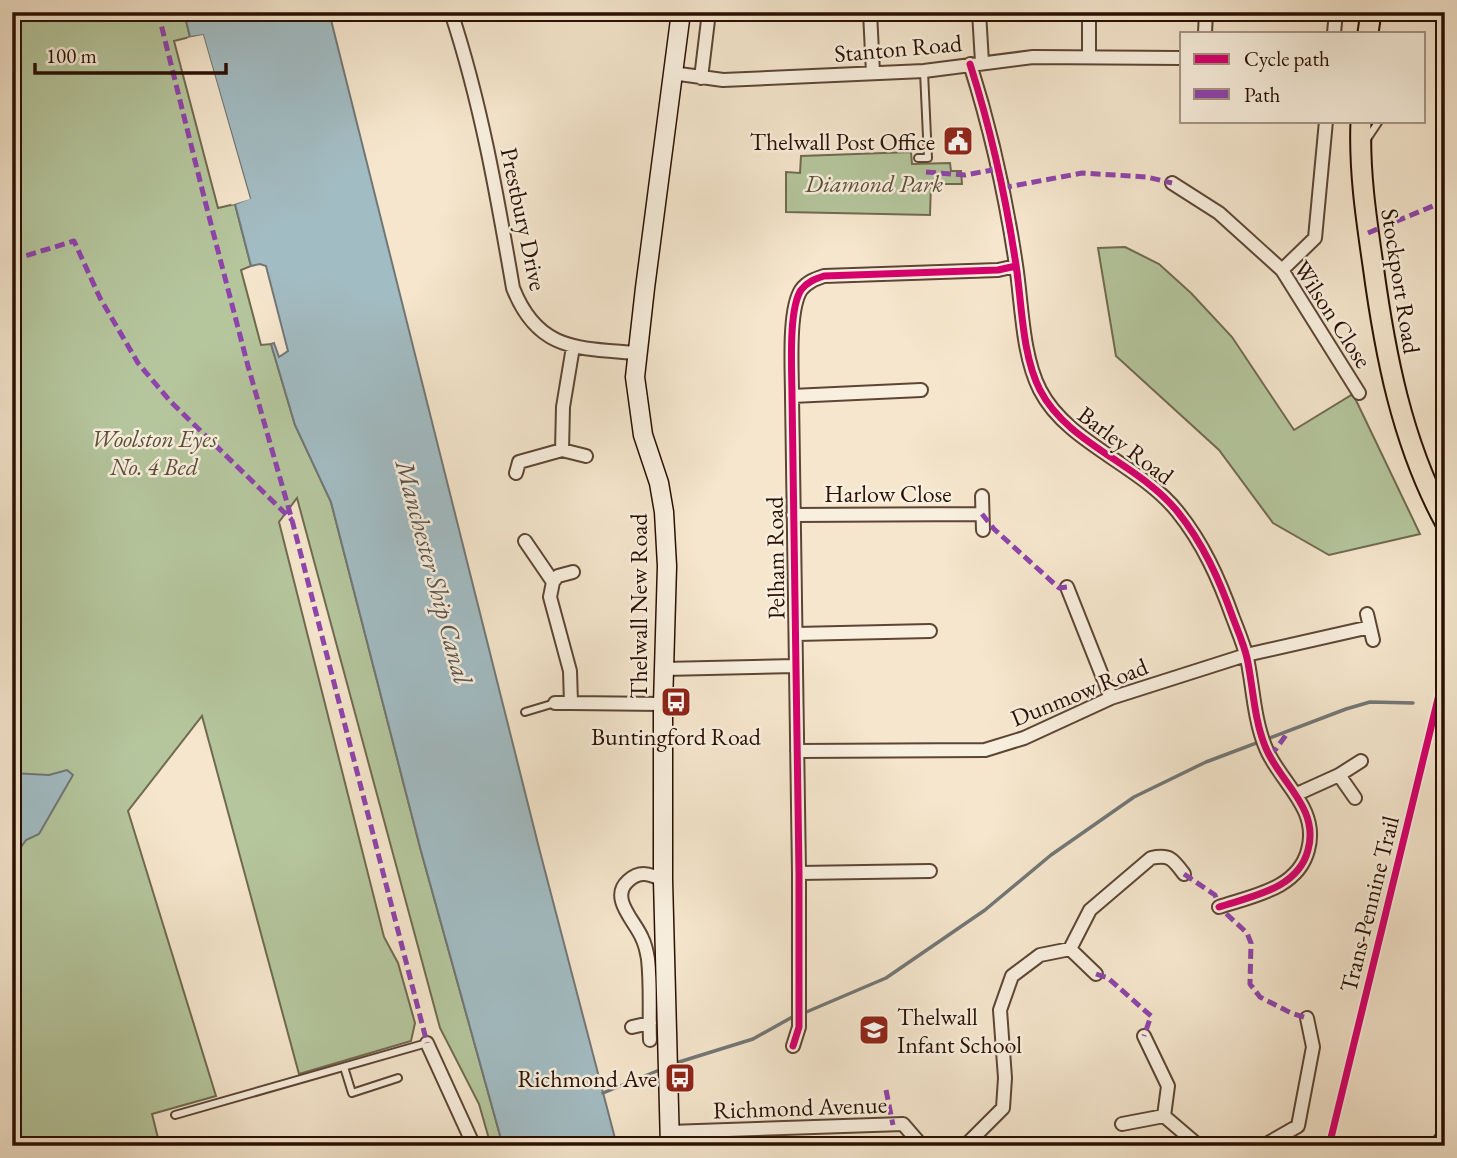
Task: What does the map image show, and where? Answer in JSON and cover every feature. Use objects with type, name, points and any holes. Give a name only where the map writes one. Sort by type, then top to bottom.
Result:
[{"type":"main road","name":"Thelwall New Road","points":[[670,1139],[663,880],[663,704],[667,565],[664,512],[659,484],[643,435],[635,377],[681,12]]},
{"type":"main road","points":[[1368,32],[1371,12]]},
{"type":"main road","name":"Stockport Road","points":[[1361,122],[1363,194],[1395,390],[1417,462],[1445,522]]},
{"type":"street","name":"Prestbury Drive","points":[[451,12],[470,72],[486,139],[513,288],[523,310],[538,328],[573,347],[637,353]]},
{"type":"street","points":[[672,73],[701,78],[709,12]]},
{"type":"street","points":[[870,12],[873,73]]},
{"type":"street","name":"Barley Road","points":[[979,12],[976,63],[1016,266],[1027,349],[1038,388],[1055,415],[1149,483],[1176,509],[1199,542],[1219,577],[1246,655],[1265,747],[1297,794],[1308,827],[1309,848],[1303,864],[1291,878],[1271,890],[1219,907]]},
{"type":"street","points":[[1089,12],[1089,56]]},
{"type":"street","points":[[1205,32],[1206,12]]},
{"type":"street","points":[[1334,32],[1336,12]]},
{"type":"street","name":"Stanton Road","points":[[701,78],[723,80],[924,71],[1032,57],[1180,58]]},
{"type":"street","points":[[1282,270],[1315,238],[1326,122]]},
{"type":"street","name":"Wilson Close","points":[[1172,183],[1219,213],[1282,270],[1359,393]]},
{"type":"street","name":"Pelham Road","points":[[793,1046],[799,1023],[792,396],[795,305],[802,288],[812,280],[824,276],[998,270],[1016,266]]},
{"type":"street","points":[[562,450],[563,407],[573,347]]},
{"type":"street","points":[[792,396],[921,390]]},
{"type":"street","points":[[516,462],[562,450],[586,456]]},
{"type":"street","name":"Harlow Close","points":[[982,496],[983,530]]},
{"type":"street","name":"Harlow Close","points":[[793,515],[982,514]]},
{"type":"street","points":[[526,541],[553,582]]},
{"type":"street","points":[[571,703],[570,671],[550,597],[553,582],[558,576],[573,572]]},
{"type":"street","points":[[1067,587],[1111,698]]},
{"type":"street","name":"Dunmow Road","points":[[797,751],[985,750],[1024,738],[1111,698],[1246,655],[1371,634],[1367,614]]},
{"type":"street","points":[[796,634],[930,631]]},
{"type":"street","points":[[664,669],[795,666]]},
{"type":"street","points":[[555,703],[663,704]]},
{"type":"street","points":[[1297,794],[1339,775],[1361,761]]},
{"type":"street","points":[[1339,775],[1354,797]]},
{"type":"street","points":[[1070,949],[1090,910],[1151,858],[1163,856],[1173,860],[1184,874]]},
{"type":"street","points":[[799,873],[930,871]]},
{"type":"street","points":[[650,1040],[648,957],[642,938],[627,914],[621,896],[625,884],[634,876],[647,873],[663,880]]},
{"type":"street","points":[[1070,949],[1096,974]]},
{"type":"street","points":[[965,1146],[1003,1108],[1005,1078],[1000,1010],[1012,976],[1040,955],[1070,949]]},
{"type":"street","points":[[1262,1146],[1298,1126],[1313,1048],[1307,1018]]},
{"type":"street","points":[[632,1027],[650,1023]]},
{"type":"street","points":[[1144,1036],[1168,1086],[1164,1116]]},
{"type":"street","points":[[427,1043],[474,1146]]},
{"type":"street","points":[[1122,1124],[1164,1116]]},
{"type":"street","points":[[1164,1116],[1199,1146]]},
{"type":"street","name":"Richmond Avenue","points":[[670,1139],[904,1124],[910,1139],[922,1146]]},
{"type":"street","points":[[1435,1146],[1445,1134]]},
{"type":"lane","points":[[918,158],[928,158],[924,71]]},
{"type":"lane","points":[[1360,150],[1378,122]]},
{"type":"lane","points":[[525,712],[555,703]]},
{"type":"lane","points":[[175,1115],[427,1043]]},
{"type":"lane","points":[[344,1067],[352,1093],[397,1078]]},
{"type":"green space","name":"Woolston Eyes No. 4 Bed","points":[[12,12],[184,12],[190,37],[174,41],[218,208],[235,204],[251,266],[241,270],[261,345],[271,344],[295,425],[331,502],[421,851],[503,1146],[491,1146],[479,1104],[440,1028],[297,498],[279,522],[384,937],[398,963],[415,1023],[411,1041],[299,1074],[202,716],[128,811],[216,1096],[152,1114],[160,1146],[12,1146]]},
{"type":"green space","name":"Diamond Park","points":[[911,152],[912,164],[950,163],[951,171],[961,171],[962,184],[931,184],[930,215],[786,212],[786,172],[800,173],[801,156]]},
{"type":"green space","points":[[1125,247],[1159,264],[1191,293],[1232,337],[1294,430],[1353,394],[1420,534],[1329,555],[1273,523],[1219,450],[1116,356],[1098,248]]},
{"type":"water","name":"Manchester Ship Canal","points":[[184,12],[329,12],[539,848],[617,1146],[503,1146],[421,851],[331,502],[295,425],[271,344],[274,343],[279,357],[288,351],[266,266],[251,266],[235,204],[250,198],[203,35],[190,37]]},
{"type":"water","points":[[67,770],[73,775],[39,834],[26,840],[12,860],[12,830],[15,823],[12,818],[12,773],[49,775]]},
{"type":"pier","points":[[203,35],[250,199],[231,205],[233,201],[245,197],[201,39],[190,41],[187,38]]},
{"type":"waterway","points":[[804,1013],[886,978],[985,910],[1051,855],[1134,797],[1206,762],[1346,709],[1370,702],[1413,703]]},
{"type":"waterway","points":[[679,1062],[753,1039],[796,1015]]},
{"type":"waterway","points":[[603,1093],[657,1071]]},
{"type":"marked path","points":[[158,12],[248,366],[292,520],[427,1043]]},
{"type":"marked path","points":[[926,172],[965,175],[998,169]]},
{"type":"marked path","points":[[1002,188],[1082,173],[1147,177],[1172,183]]},
{"type":"marked path","points":[[1368,233],[1445,201]]},
{"type":"marked path","points":[[12,260],[74,241],[100,298],[138,363],[170,401],[292,520]]},
{"type":"marked path","points":[[982,514],[994,529],[1059,588],[1067,587]]},
{"type":"marked path","points":[[1269,754],[1286,735]]},
{"type":"marked path","points":[[1184,874],[1215,895],[1219,907],[1247,933],[1251,943],[1250,984],[1260,997],[1307,1018]]},
{"type":"marked path","points":[[1096,974],[1108,978],[1151,1016],[1144,1036]]},
{"type":"marked path","points":[[886,1090],[893,1125]]},
{"type":"cycle path","points":[[970,64],[1003,189],[1026,345],[1040,390],[1067,425],[1161,494],[1195,536],[1216,575],[1243,643],[1258,725],[1265,746],[1303,807],[1308,821],[1308,850],[1295,874],[1272,889],[1219,907]]},
{"type":"cycle path","points":[[793,1046],[799,1027],[791,357],[792,326],[797,299],[806,285],[824,276],[998,270],[1016,266]]},
{"type":"cycle path","name":"Trans-Pennine Trail","points":[[1329,1146],[1445,670]]},
{"type":"place","name":"Thelwall Post Office","points":[[958,141]]},
{"type":"place","name":"Buntingford Road","points":[[676,702]]},
{"type":"place","name":"Thelwall Infant School","points":[[874,1030]]},
{"type":"place","name":"Richmond Ave","points":[[680,1078]]}]
